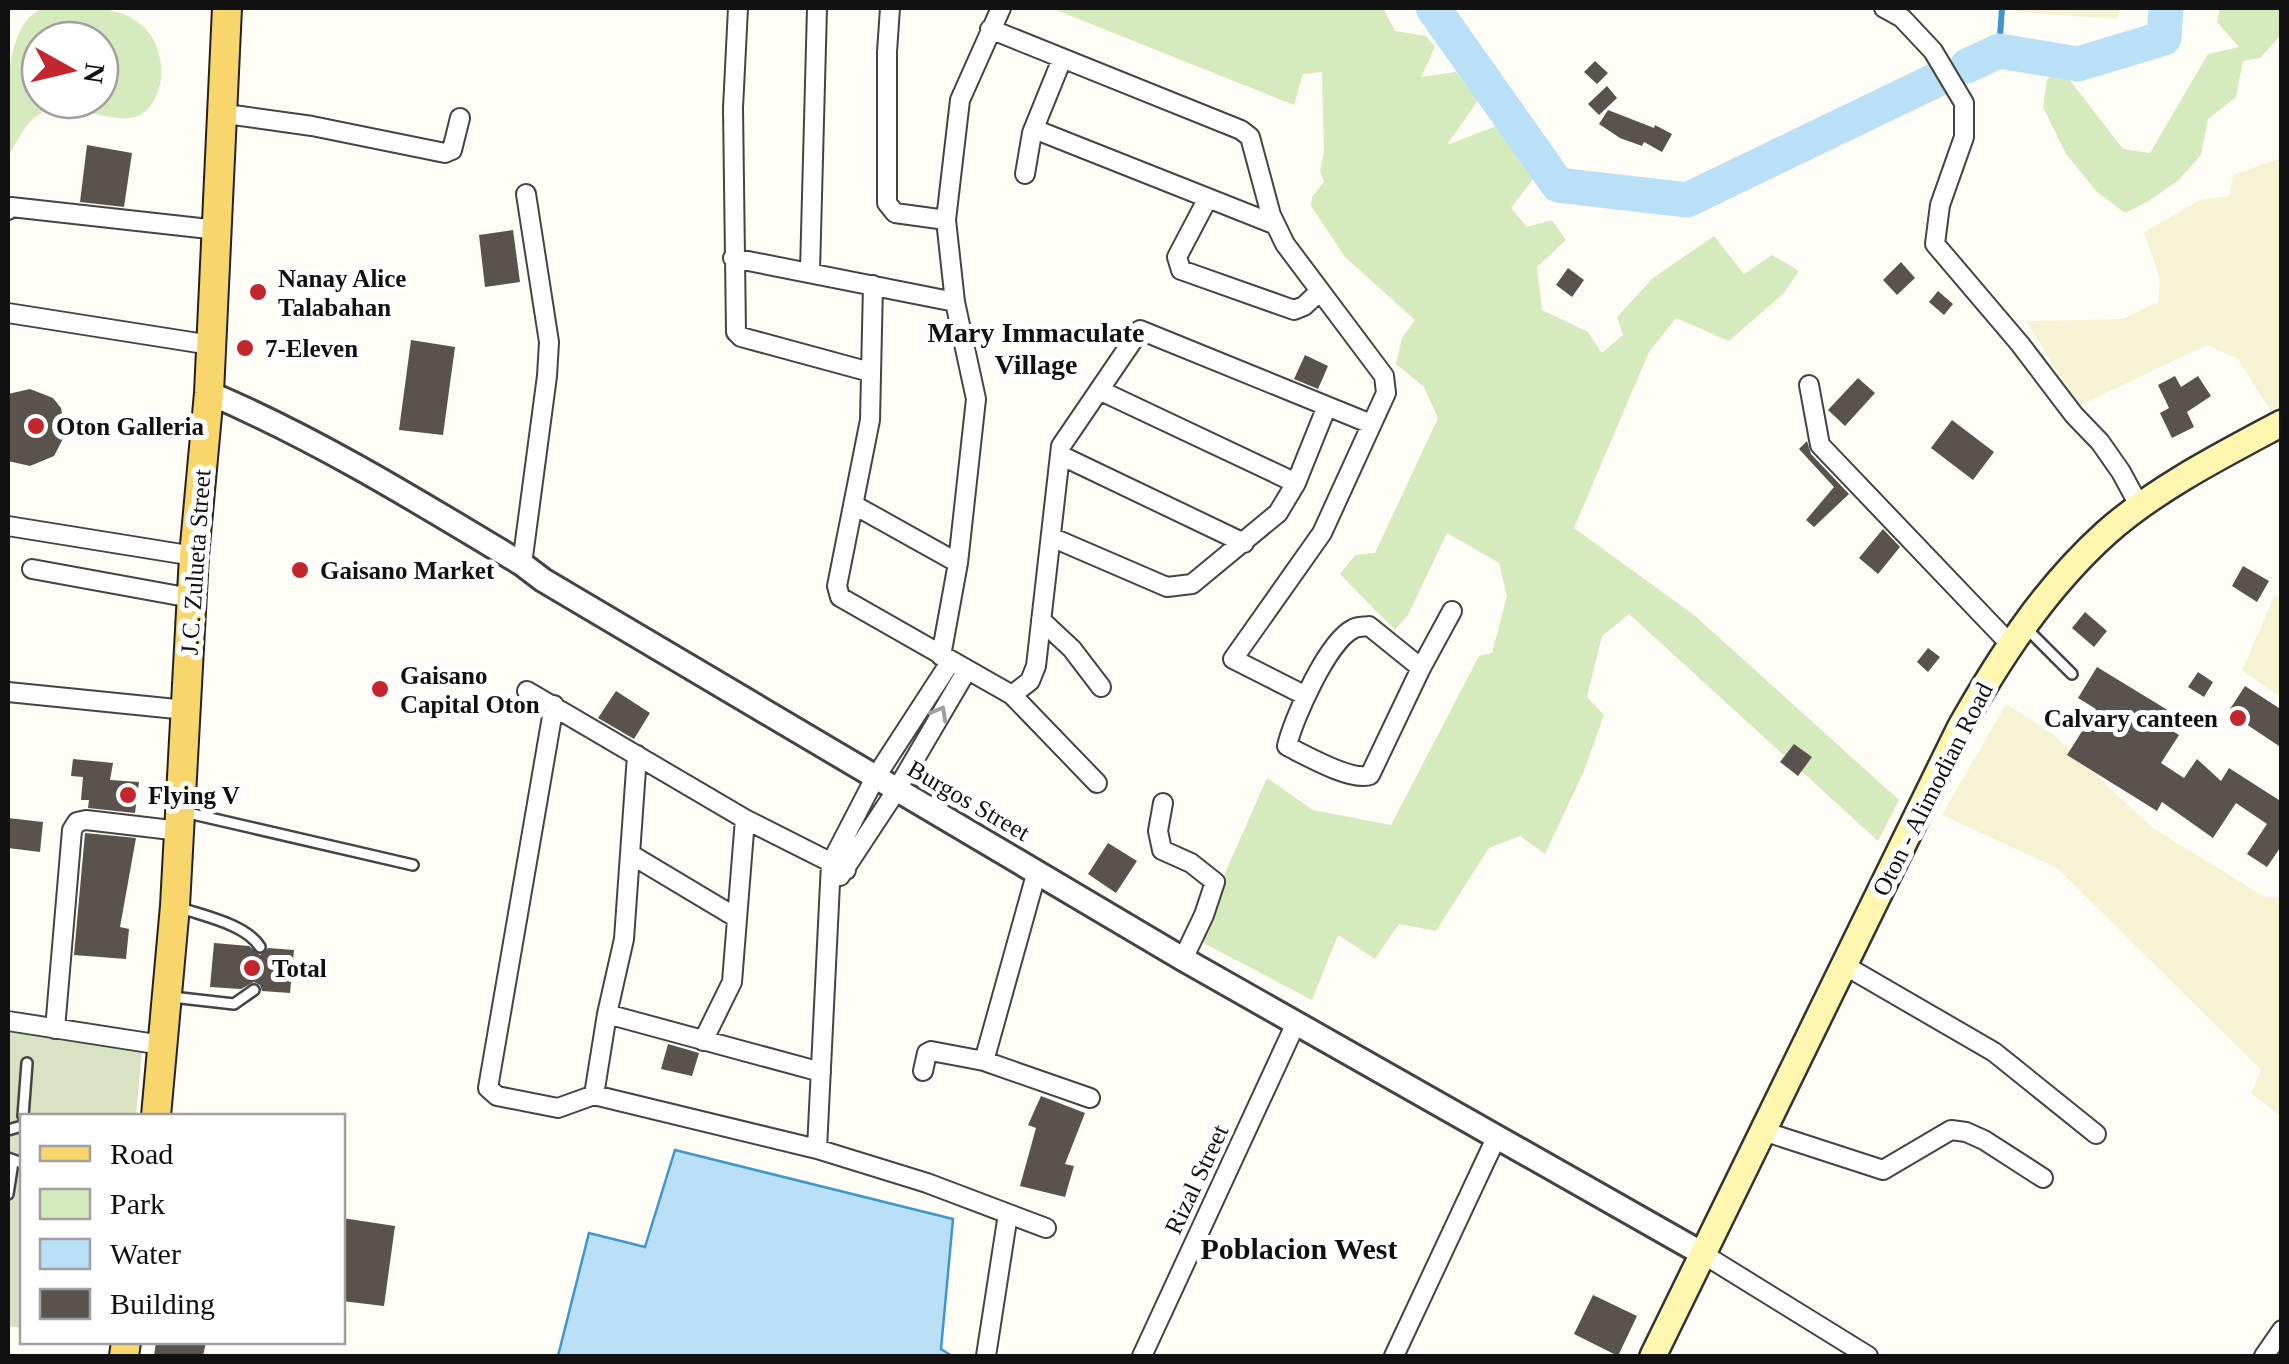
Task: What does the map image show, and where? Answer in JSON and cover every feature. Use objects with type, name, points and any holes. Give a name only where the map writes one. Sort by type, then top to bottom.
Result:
[{"type":"main road","name":"J.C. Zulueta Street","points":[[156,1114],[175,906],[191,598],[209,394],[226,8]]},
{"type":"main road","name":"Oton - Alimodian Road","points":[[1653,1356],[1960,728],[2018,636],[2066,572],[2108,531],[2140,507],[2282,423]]},
{"type":"street","points":[[738,8],[732,108],[736,332],[741,337],[870,372]]},
{"type":"street","points":[[810,271],[817,8]]},
{"type":"street","points":[[890,8],[887,204],[895,213],[946,220]]},
{"type":"street","points":[[839,866],[896,791],[953,662],[958,563],[976,399],[955,302],[946,220],[960,100],[1000,8]]},
{"type":"street","points":[[1884,8],[1902,18],[1933,51],[1964,103],[1964,137],[1940,204],[1935,244],[2100,442],[2140,507]]},
{"type":"street","points":[[990,29],[1241,130],[1250,138],[1285,244],[1384,376],[1386,392],[1322,533],[1233,659],[1304,695]]},
{"type":"street","points":[[1025,174],[1034,128],[1062,59]]},
{"type":"street","points":[[219,113],[312,126],[445,153],[456,142],[460,118]]},
{"type":"street","points":[[1034,128],[1276,225]]},
{"type":"street","points":[[522,564],[549,342],[526,194]]},
{"type":"street","points":[[1208,198],[1177,257],[1181,270],[1294,310],[1320,291]]},
{"type":"street","points":[[8,210],[218,230]]},
{"type":"street","points":[[733,258],[955,302]]},
{"type":"street","points":[[873,286],[870,420],[837,586],[840,597],[1012,695],[1097,783]]},
{"type":"street","points":[[8,313],[211,344]]},
{"type":"street","points":[[1012,695],[1030,681],[1036,666],[1061,446],[1140,330],[1372,424]]},
{"type":"street","points":[[1808,384],[1820,445],[2018,636]]},
{"type":"street","points":[[1099,390],[1296,482]]},
{"type":"street","name":"Burgos Street","points":[[209,394],[282,424],[345,458],[896,791],[1702,1254]]},
{"type":"street","points":[[1051,536],[1167,587],[1192,584],[1278,513],[1296,482],[1327,406]]},
{"type":"street","points":[[1060,455],[1244,543]]},
{"type":"street","points":[[854,505],[958,563]]},
{"type":"street","points":[[8,526],[194,556]]},
{"type":"street","points":[[32,570],[191,598]]},
{"type":"street","points":[[1421,668],[1369,626],[1353,629],[1340,641],[1304,695],[1287,746],[1367,778],[1452,610]]},
{"type":"street","points":[[1041,620],[1072,649],[1101,687]]},
{"type":"street","points":[[816,1148],[832,884],[875,778],[953,662]]},
{"type":"street","points":[[527,691],[745,819],[839,866]]},
{"type":"street","points":[[8,692],[186,710]]},
{"type":"street","points":[[554,706],[488,1088],[498,1096],[558,1108],[594,1095],[816,1148],[927,1183],[1046,1228]]},
{"type":"street","points":[[594,1095],[606,1014],[624,938],[637,754]]},
{"type":"street","points":[[1163,803],[1158,842],[1162,850],[1191,862],[1215,882],[1204,915],[1182,958]]},
{"type":"street","points":[[703,1040],[732,982],[745,819]]},
{"type":"street","points":[[55,1029],[72,830],[78,822],[86,820],[181,821]]},
{"type":"street","points":[[630,854],[737,918]]},
{"type":"street","points":[[984,1062],[1037,872]]},
{"type":"street","points":[[1844,965],[1994,1052],[2096,1134]]},
{"type":"street","points":[[606,1014],[821,1072]]},
{"type":"street","points":[[8,1021],[162,1045]]},
{"type":"street","name":"Rizal Street","points":[[1142,1356],[1296,1023]]},
{"type":"street","points":[[923,1072],[931,1050],[984,1062],[1090,1098]]},
{"type":"street","points":[[1763,1131],[1883,1170],[1950,1130],[1966,1132],[2043,1178]]},
{"type":"street","points":[[1394,1356],[1497,1136]]},
{"type":"street","points":[[986,1356],[1008,1214]]},
{"type":"street","points":[[1702,1254],[1868,1356]]},
{"type":"street","points":[[2264,1356],[2282,1330]]},
{"type":"lane","points":[[2018,636],[2072,674]]},
{"type":"lane","points":[[181,821],[413,865]]},
{"type":"lane","points":[[175,906],[243,932],[255,938],[260,947]]},
{"type":"lane","points":[[166,997],[234,1004],[254,990]]},
{"type":"lane","points":[[24,1114],[27,1063]]},
{"type":"lane","points":[[8,1194],[14,1161]]},
{"type":"shaded area","points":[[2017,8],[2120,8],[2117,19],[2015,12]]},
{"type":"shaded area","points":[[2281,158],[2281,406],[2271,411],[2238,359],[2207,345],[2079,406],[2026,321],[2122,319],[2158,302],[2160,278],[2144,232],[2200,200],[2229,196],[2233,175]]},
{"type":"shaded area","points":[[2275,595],[2281,598],[2281,698],[2242,670]]},
{"type":"shaded area","points":[[2006,704],[2054,735],[2150,826],[2266,898],[2281,897],[2281,1117],[2251,1093],[2261,1070],[2057,868],[1942,815]]},
{"type":"green space","points":[[78,7],[120,13],[140,24],[154,40],[161,68],[156,96],[147,110],[136,117],[120,118],[120,20],[28,20],[47,8]]},
{"type":"green space","points":[[1051,8],[1383,8],[1395,31],[1426,36],[1435,47],[1421,77],[1456,72],[1478,100],[1447,145],[1522,116],[1549,158],[1511,208],[1527,227],[1552,220],[1566,240],[1537,267],[1542,310],[1588,332],[1602,353],[1623,335],[1617,317],[1653,278],[1714,236],[1744,274],[1772,255],[1799,271],[1784,293],[1729,341],[1676,318],[1649,352],[1574,528],[1694,615],[1899,800],[1878,841],[1629,614],[1602,636],[1587,697],[1604,715],[1584,771],[1545,854],[1520,836],[1489,848],[1436,931],[1399,924],[1375,959],[1338,935],[1312,1000],[1196,939],[1267,778],[1313,810],[1391,825],[1479,656],[1492,653],[1507,596],[1499,563],[1447,533],[1408,615],[1395,630],[1340,574],[1355,555],[1375,553],[1438,418],[1424,387],[1396,364],[1402,338],[1415,320],[1345,257],[1311,206],[1312,197],[1324,182],[1320,170],[1324,153],[1322,72],[1303,74],[1294,105]]},
{"type":"green space","points":[[2220,8],[2281,8],[2281,35],[2260,58],[2243,61],[2236,97],[2208,119],[2201,155],[2179,180],[2125,213],[2096,191],[2066,154],[2043,107],[2047,79],[2062,70],[2123,149],[2150,153],[2208,54],[2239,47],[2217,22]]},
{"type":"green space","points":[[20,32],[20,120],[33,120],[8,157],[8,95]]},
{"type":"green space","points":[[8,1032],[142,1049],[136,1114],[20,1114],[20,1328],[8,1326]]},
{"type":"water","points":[[675,1150],[953,1219],[941,1349],[952,1356],[558,1356],[589,1233],[645,1247]]},
{"type":"building","points":[[1595,61],[1608,73],[1597,84],[1584,72]]},
{"type":"building","points":[[1607,86],[1617,98],[1599,115],[1588,104]]},
{"type":"building","points":[[1608,110],[1672,134],[1662,152],[1644,142],[1642,146],[1620,138],[1599,124]]},
{"type":"building","points":[[87,145],[132,153],[124,207],[80,202]]},
{"type":"building","points":[[513,230],[520,282],[485,287],[479,235]]},
{"type":"building","points":[[1901,262],[1915,278],[1897,295],[1883,280]]},
{"type":"building","points":[[1568,268],[1584,280],[1572,297],[1556,285]]},
{"type":"building","points":[[1938,291],[1953,304],[1944,315],[1929,302]]},
{"type":"building","points":[[411,340],[455,347],[443,435],[399,430]]},
{"type":"building","points":[[1305,355],[1328,366],[1318,389],[1294,379]]},
{"type":"building","points":[[2175,376],[2181,387],[2198,376],[2211,396],[2187,412],[2194,427],[2172,438],[2160,413],[2169,408],[2158,385]]},
{"type":"building","points":[[1858,378],[1875,393],[1845,426],[1828,410]]},
{"type":"building","name":"Oton Galleria","points":[[30,389],[53,398],[61,408],[66,433],[54,456],[30,466],[8,461],[8,394]]},
{"type":"building","points":[[1952,420],[1994,452],[1973,480],[1931,448]]},
{"type":"building","points":[[1807,441],[1811,454],[1849,494],[1814,527],[1806,520],[1834,487],[1799,449]]},
{"type":"building","points":[[1883,529],[1900,547],[1878,574],[1859,558]]},
{"type":"building","points":[[2243,566],[2269,581],[2257,602],[2232,586]]},
{"type":"building","points":[[2085,612],[2107,631],[2094,647],[2072,628]]},
{"type":"building","points":[[1928,648],[1940,657],[1928,672],[1917,662]]},
{"type":"building","points":[[2097,667],[2179,717],[2171,730],[2179,735],[2161,763],[2184,778],[2197,759],[2221,781],[2229,768],[2282,802],[2282,845],[2267,867],[2247,854],[2267,824],[2236,803],[2213,838],[2162,802],[2157,811],[2067,755],[2096,709],[2078,698]]},
{"type":"building","points":[[2198,672],[2213,682],[2204,697],[2188,687]]},
{"type":"building","points":[[2245,686],[2282,710],[2282,748],[2228,712]]},
{"type":"building","points":[[616,691],[650,713],[634,739],[598,718]]},
{"type":"building","points":[[1794,744],[1812,757],[1798,776],[1780,762]]},
{"type":"building","points":[[73,759],[113,763],[110,780],[139,782],[135,813],[88,808],[89,800],[81,800],[83,777],[71,776]]},
{"type":"building","points":[[8,818],[43,822],[40,852],[8,848]]},
{"type":"building","points":[[85,833],[136,838],[120,927],[129,929],[126,959],[74,955]]},
{"type":"building","points":[[1108,843],[1137,861],[1116,893],[1088,874]]},
{"type":"building","name":"Total","points":[[214,943],[249,946],[260,955],[268,948],[294,950],[290,993],[262,991],[254,982],[241,989],[210,987]]},
{"type":"building","points":[[668,1044],[699,1053],[692,1076],[661,1069]]},
{"type":"building","points":[[1041,1096],[1085,1113],[1065,1164],[1074,1166],[1065,1197],[1020,1186],[1036,1128],[1028,1125]]},
{"type":"building","points":[[345,1218],[395,1226],[384,1306],[345,1301]]},
{"type":"building","points":[[1593,1295],[1637,1316],[1618,1356],[1574,1334]]},
{"type":"building","points":[[156,1344],[206,1344],[203,1356],[154,1356]]},
{"type":"waterway","points":[[1433,8],[1558,185],[1687,200],[1936,80]]},
{"type":"waterway","points":[[1999,51],[2002,8]]},
{"type":"waterway","points":[[1967,66],[1999,51],[2078,64],[2164,38],[2166,8]]},
{"type":"place","name":"Nanay Alice Talabahan","points":[[258,292]]},
{"type":"place","name":"7-Eleven","points":[[245,348]]},
{"type":"place","name":"Oton Galleria","points":[[36,426]]},
{"type":"place","name":"Gaisano Market","points":[[300,570]]},
{"type":"place","name":"Gaisano Capital Oton","points":[[380,689]]},
{"type":"place","name":"Calvary canteen","points":[[2238,718]]},
{"type":"place","name":"Flying V","points":[[128,795]]},
{"type":"place","name":"Total","points":[[252,968]]},
{"type":"district","name":"Mary Immaculate Village","points":[[1036,348]]},
{"type":"district","name":"Poblacion West","points":[[1299,1249]]}]
